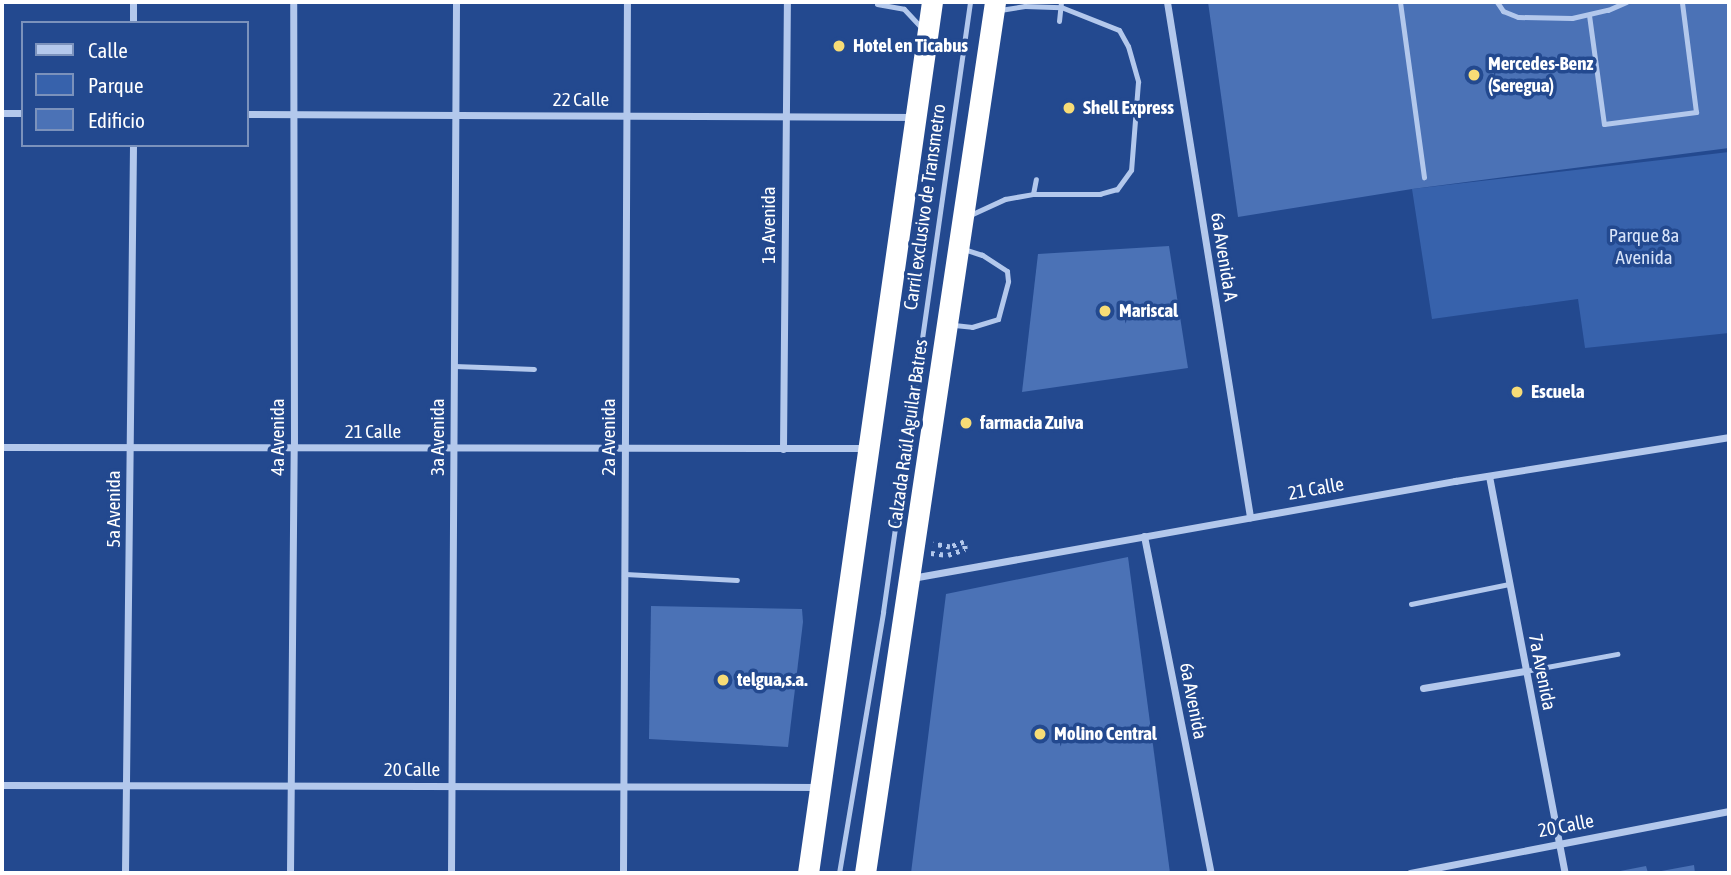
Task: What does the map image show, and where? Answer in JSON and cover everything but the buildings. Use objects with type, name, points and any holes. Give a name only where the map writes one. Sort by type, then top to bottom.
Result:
[{"type":"highway","name":"Calzada Raúl Aguilar Batres","points":[[808,873],[871,448],[899,216],[932,2]]},
{"type":"highway","name":"Calzada Raúl Aguilar Batres","points":[[865,873],[994,6]]},
{"type":"street","points":[[133,2],[133,21]]},
{"type":"street","name":"4a Avenida","points":[[290,873],[295,448],[293,2]]},
{"type":"street","name":"3a Avenida","points":[[451,873],[456,2]]},
{"type":"street","name":"2a Avenida","points":[[623,873],[627,2]]},
{"type":"street","name":"1a Avenida","points":[[783,449],[787,2]]},
{"type":"street","name":"6a Avenida A","points":[[1167,2],[1250,517]]},
{"type":"street","points":[[2,113],[21,113]]},
{"type":"street","name":"22 Calle","points":[[248,114],[915,117]]},
{"type":"street","name":"5a Avenida","points":[[125,873],[133,147]]},
{"type":"street","name":"21 Calle","points":[[910,578],[1250,517],[1729,437]]},
{"type":"street","name":"21 Calle","points":[[2,447],[871,448]]},
{"type":"street","name":"7a Avenida","points":[[1489,476],[1564,873]]},
{"type":"street","name":"6a Avenida","points":[[1144,536],[1211,873]]},
{"type":"street","points":[[1423,688],[1525,671]]},
{"type":"street","name":"20 Calle","points":[[2,785],[821,787]]},
{"type":"street","name":"20 Calle","points":[[1410,873],[1729,811]]},
{"type":"lane","name":"Carril exclusivo de Transmetro","points":[[839,873],[883,612],[970,2]]},
{"type":"lane","points":[[1401,2],[1424,177]]},
{"type":"lane","points":[[1497,2],[1503,11],[1518,17],[1572,18],[1608,10],[1626,2]]},
{"type":"lane","points":[[1589,15],[1604,124],[1696,112],[1682,2]]},
{"type":"lane","points":[[877,4],[904,5],[927,34]]},
{"type":"lane","points":[[1059,22],[1061,4]]},
{"type":"lane","points":[[962,219],[1005,199],[1033,194],[1100,194],[1117,189],[1131,170],[1138,82],[1128,46],[1119,30],[1061,4],[994,6]]},
{"type":"lane","points":[[1033,194],[1036,179]]},
{"type":"lane","points":[[947,324],[972,327],[998,319],[1008,281],[1007,271],[982,255],[960,247]]},
{"type":"lane","points":[[454,366],[534,369]]},
{"type":"lane","points":[[625,574],[737,580]]},
{"type":"lane","points":[[1411,604],[1509,584]]},
{"type":"lane","points":[[1525,671],[1617,654]]},
{"type":"path","points":[[948,555],[965,549],[964,542],[950,547]]},
{"type":"green space","name":"Parque 8a Avenida","points":[[1729,152],[1729,333],[1585,348],[1578,299],[1432,319],[1412,189]]},
{"type":"place","name":"Hotel en Ticabus","points":[[839,46]]},
{"type":"place","name":"Mercedes-Benz (Seregua)","points":[[1474,75]]},
{"type":"place","name":"Shell Express","points":[[1069,108]]},
{"type":"place","name":"Mariscal","points":[[1105,311]]},
{"type":"place","name":"Escuela","points":[[1517,392]]},
{"type":"place","name":"farmacia Zuiva","points":[[966,423]]},
{"type":"place","name":"telgua,s.a.","points":[[723,680]]},
{"type":"place","name":"Molino Central","points":[[1040,734]]}]
